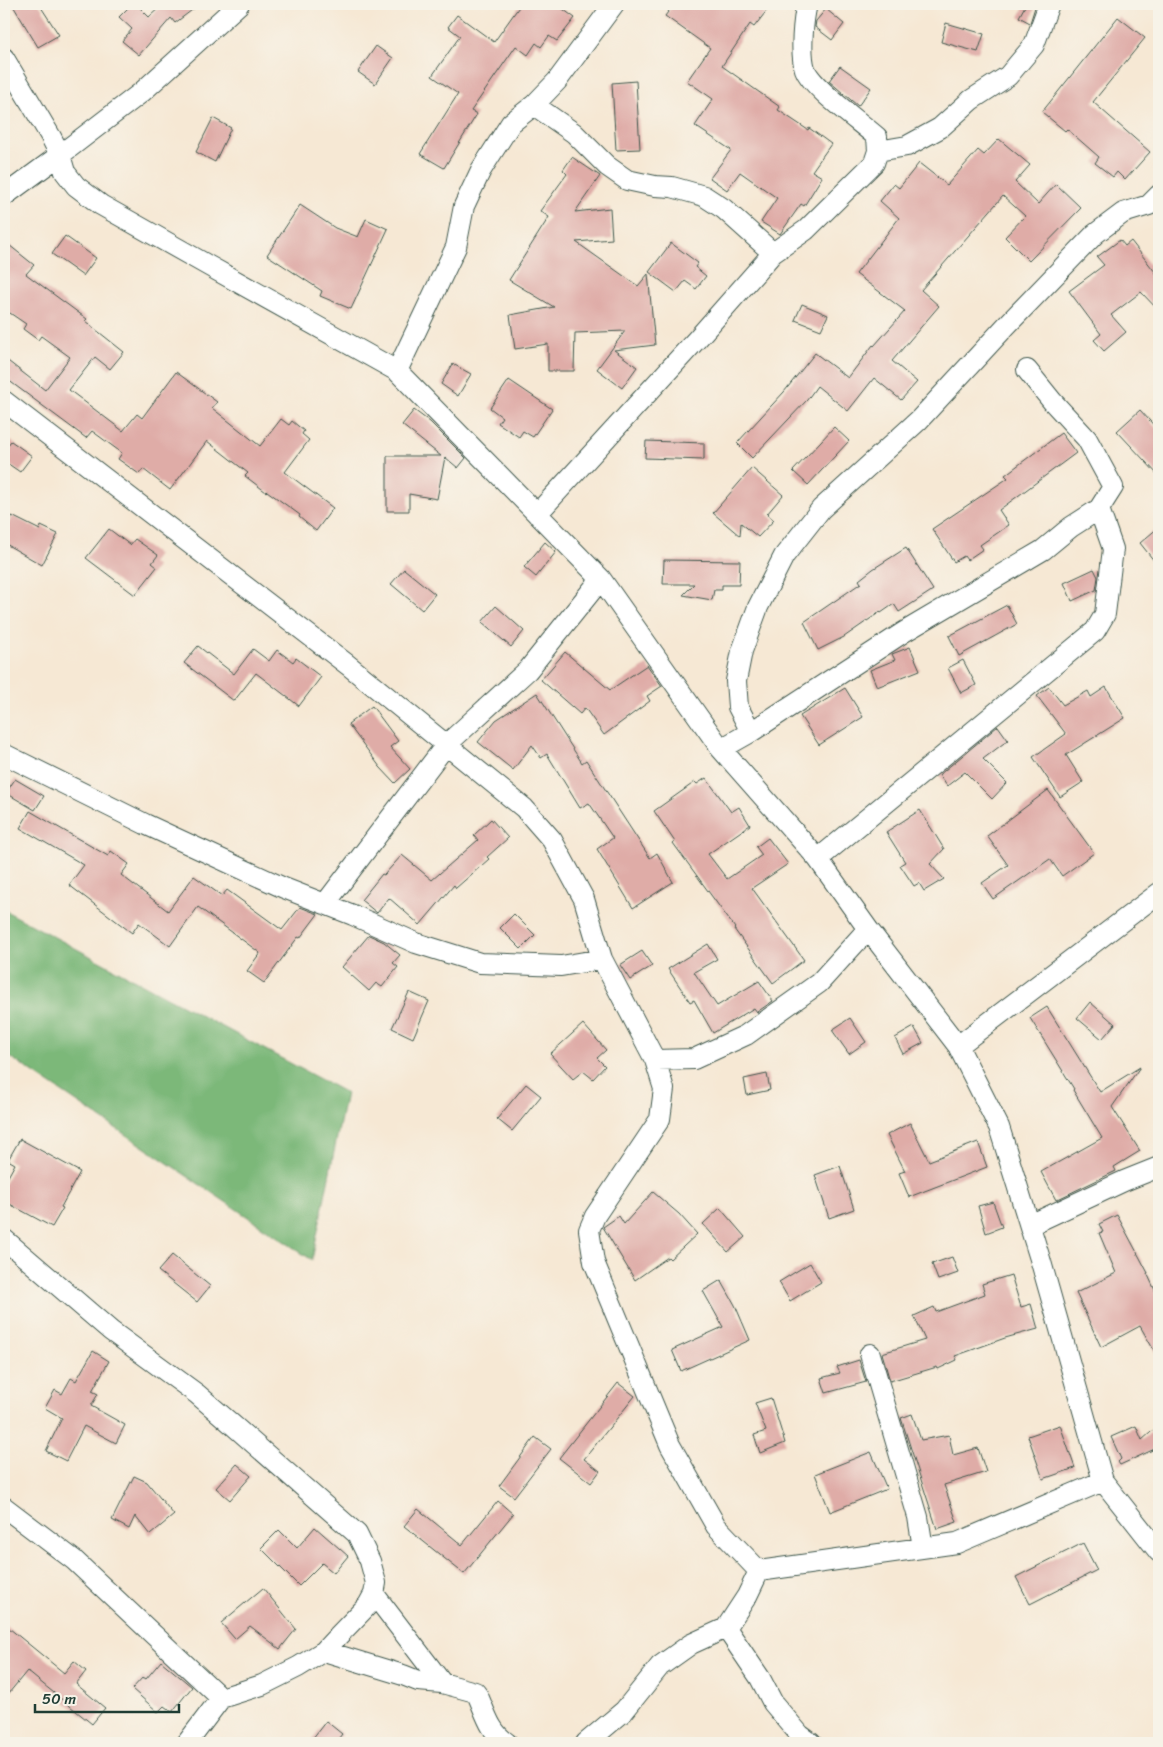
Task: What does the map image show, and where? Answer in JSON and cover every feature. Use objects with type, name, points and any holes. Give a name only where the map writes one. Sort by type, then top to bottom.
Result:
[{"type":"street","points":[[4,196],[142,92],[239,4]]},
{"type":"street","points":[[397,371],[456,247],[464,206],[481,170],[511,123],[534,105],[557,81],[614,4]]},
{"type":"street","points":[[537,514],[773,253],[806,230],[874,163],[878,151],[877,137],[814,84],[805,68],[802,24],[807,4]]},
{"type":"street","points":[[878,151],[907,146],[940,128],[971,100],[1008,76],[1034,45],[1049,4]]},
{"type":"street","points":[[4,58],[60,155],[65,172],[76,186],[101,204],[397,371],[601,579],[721,749],[818,859],[868,929],[958,1046],[999,1127],[1030,1225],[1103,1481],[1159,1552]]},
{"type":"street","points":[[534,105],[574,133],[607,166],[627,180],[672,187],[704,196],[724,209],[773,253]]},
{"type":"street","points":[[750,732],[738,707],[736,681],[742,651],[758,607],[784,556],[821,508],[919,420],[1095,234],[1123,213],[1149,205],[1159,195]]},
{"type":"street","points":[[721,749],[904,632],[1043,550],[1071,526],[1099,509],[1114,487],[1087,439],[1027,370]]},
{"type":"street","points":[[7,410],[348,665],[524,808],[552,840],[584,899],[602,959],[655,1060],[664,1089],[660,1119],[595,1216],[589,1230],[594,1262],[670,1445],[716,1526],[759,1572]]},
{"type":"street","points":[[818,859],[1095,631],[1105,614],[1113,549],[1099,509]]},
{"type":"street","points":[[325,904],[446,744],[528,670],[601,579]]},
{"type":"street","points":[[4,754],[204,852],[284,888],[353,915],[416,943],[480,963],[561,966],[602,959]]},
{"type":"street","points":[[958,1046],[1159,893]]},
{"type":"street","points":[[655,1060],[694,1059],[746,1035],[819,983],[868,929]]},
{"type":"street","points":[[1030,1225],[1124,1181],[1159,1167]]},
{"type":"street","points":[[4,1239],[111,1331],[197,1394],[357,1534],[370,1561],[376,1583],[374,1594],[368,1605],[324,1651],[298,1667],[262,1685],[221,1698],[187,1743]]},
{"type":"street","points":[[870,1354],[918,1517],[923,1548]]},
{"type":"street","points":[[759,1572],[957,1543],[1103,1481]]},
{"type":"street","points":[[4,1507],[74,1560],[221,1698]]},
{"type":"street","points":[[586,1743],[624,1711],[660,1666],[691,1644],[726,1628],[747,1596],[759,1572]]},
{"type":"street","points":[[374,1594],[442,1683]]},
{"type":"street","points":[[726,1628],[760,1678],[773,1703],[800,1735],[811,1743]]},
{"type":"street","points":[[324,1651],[403,1674],[418,1681],[442,1683],[475,1692],[490,1726],[499,1738],[507,1743]]},
{"type":"green space","points":[[4,910],[346,1093],[312,1260],[4,1053]]},
{"type":"building","points":[[12,4],[39,4],[59,35],[38,47]]},
{"type":"building","points":[[132,4],[136,4],[149,17],[161,6],[159,4],[200,4],[175,23],[171,18],[139,55],[122,41],[132,29],[119,17]]},
{"type":"building","points":[[521,4],[556,4],[575,18],[557,41],[549,36],[541,47],[536,43],[528,55],[516,46],[471,111],[477,114],[444,168],[420,154],[458,94],[432,76],[460,36],[448,27],[457,15],[494,42]]},
{"type":"building","points":[[674,4],[772,4],[754,27],[750,24],[722,66],[780,107],[778,110],[808,130],[809,128],[831,144],[812,171],[822,177],[804,206],[801,204],[780,234],[761,222],[777,198],[740,172],[727,190],[710,178],[731,150],[695,126],[713,99],[687,81],[710,48],[665,16]]},
{"type":"building","points":[[1026,4],[1036,4],[1030,23],[1019,17]]},
{"type":"building","points":[[826,9],[844,24],[832,40],[815,27],[816,21]]},
{"type":"building","points":[[1118,17],[1145,38],[1093,102],[1150,152],[1125,180],[1117,172],[1113,177],[1095,163],[1099,157],[1067,129],[1065,131],[1042,112]]},
{"type":"building","points":[[946,23],[984,34],[978,52],[941,42]]},
{"type":"building","points":[[376,46],[393,58],[375,84],[358,72]]},
{"type":"building","points":[[840,66],[871,88],[858,106],[829,81]]},
{"type":"building","points":[[636,81],[640,149],[616,150],[612,83]]},
{"type":"building","points":[[213,118],[231,128],[215,162],[196,152]]},
{"type":"building","points":[[999,139],[1030,165],[1015,182],[1038,204],[1056,184],[1081,208],[1029,261],[1005,237],[1025,216],[1003,196],[921,290],[939,306],[892,361],[917,382],[901,400],[874,378],[848,411],[817,386],[807,400],[752,458],[737,443],[784,392],[815,353],[848,378],[873,345],[905,311],[856,274],[899,218],[880,201],[894,184],[899,188],[919,163],[947,185],[978,150],[984,155]]},
{"type":"building","points":[[572,157],[600,176],[575,212],[610,208],[612,239],[576,242],[638,286],[648,274],[655,345],[614,350],[637,367],[622,388],[597,369],[625,331],[575,333],[574,371],[548,371],[548,344],[515,349],[510,315],[554,307],[509,280],[549,217],[540,211],[567,174],[563,170]]},
{"type":"building","points":[[300,205],[335,228],[358,237],[366,219],[388,229],[351,309],[320,296],[322,291],[267,255]]},
{"type":"building","points":[[65,236],[96,258],[83,276],[52,254]]},
{"type":"building","points":[[1120,240],[1125,246],[1131,241],[1159,277],[1159,311],[1141,292],[1111,315],[1126,332],[1104,351],[1094,340],[1101,334],[1069,291],[1104,265],[1097,257]]},
{"type":"building","points":[[4,241],[34,265],[26,274],[87,319],[85,321],[124,352],[110,369],[95,357],[69,390],[123,431],[137,414],[142,418],[176,372],[217,402],[212,408],[260,446],[281,419],[289,425],[292,421],[304,431],[302,434],[309,440],[285,472],[333,508],[316,531],[299,517],[300,515],[245,476],[248,473],[207,441],[170,490],[143,469],[139,474],[118,459],[122,453],[92,431],[86,438],[4,377],[4,358],[45,390],[70,357],[41,336],[38,340],[23,329],[26,324],[4,309]]},
{"type":"building","points":[[671,243],[698,263],[695,267],[706,276],[696,289],[685,281],[676,292],[649,272]]},
{"type":"building","points":[[802,304],[828,315],[821,330],[795,320]]},
{"type":"building","points":[[453,364],[471,374],[458,396],[441,384]]},
{"type":"building","points":[[509,380],[552,409],[533,437],[523,431],[519,437],[498,423],[502,417],[490,408]]},
{"type":"building","points":[[414,410],[430,422],[466,458],[458,468],[445,457],[437,499],[409,494],[409,511],[387,511],[387,456],[441,456],[402,425]]},
{"type":"building","points":[[1140,410],[1159,431],[1159,476],[1117,431]]},
{"type":"building","points":[[834,427],[849,441],[808,485],[793,471]]},
{"type":"building","points":[[1061,433],[1076,453],[999,510],[1009,525],[980,545],[983,549],[967,560],[964,556],[954,562],[932,529],[1008,478],[1005,475]]},
{"type":"building","points":[[11,441],[32,456],[20,472],[4,461],[4,450]]},
{"type":"building","points":[[646,441],[704,443],[704,460],[645,458]]},
{"type":"building","points":[[752,468],[783,495],[767,514],[774,520],[758,537],[741,523],[740,536],[713,513]]},
{"type":"building","points":[[12,516],[40,530],[41,526],[58,534],[42,565],[4,543],[4,533]]},
{"type":"building","points":[[1159,527],[1159,567],[1140,543]]},
{"type":"building","points":[[109,529],[130,545],[135,539],[158,555],[152,563],[157,567],[135,595],[86,558]]},
{"type":"building","points":[[545,542],[556,552],[536,577],[524,567]]},
{"type":"building","points":[[906,548],[933,590],[899,612],[894,604],[844,637],[818,650],[804,622],[861,583],[859,580],[873,569]]},
{"type":"building","points":[[664,560],[740,561],[739,585],[722,585],[722,590],[714,590],[712,600],[683,595],[694,584],[663,584]]},
{"type":"building","points":[[404,569],[435,594],[422,610],[391,584]]},
{"type":"building","points":[[1094,569],[1098,577],[1096,590],[1072,601],[1064,583]]},
{"type":"building","points":[[1007,605],[1017,624],[959,656],[949,636]]},
{"type":"building","points":[[496,606],[524,631],[511,647],[482,622]]},
{"type":"building","points":[[198,646],[234,674],[253,649],[269,661],[277,650],[293,662],[296,658],[321,677],[299,706],[256,673],[234,701],[184,663]]},
{"type":"building","points":[[910,647],[920,670],[877,687],[870,670],[895,660],[892,654]]},
{"type":"building","points":[[565,652],[610,690],[647,665],[662,686],[647,696],[650,701],[604,735],[585,708],[580,714],[541,680]]},
{"type":"building","points":[[963,660],[976,685],[961,693],[948,668]]},
{"type":"building","points":[[1049,687],[1063,705],[1088,691],[1091,697],[1106,687],[1125,718],[1066,755],[1083,782],[1060,797],[1033,757],[1066,734],[1037,696]]},
{"type":"building","points":[[845,688],[863,717],[819,745],[800,716]]},
{"type":"building","points":[[537,693],[582,763],[586,760],[650,858],[657,853],[673,882],[633,908],[597,849],[613,838],[589,803],[580,808],[547,754],[541,758],[532,745],[513,770],[478,742],[496,720]]},
{"type":"building","points":[[372,706],[398,741],[390,747],[410,769],[395,783],[380,767],[348,724]]},
{"type":"building","points":[[998,726],[1008,740],[983,759],[1007,783],[992,799],[965,772],[947,786],[939,775]]},
{"type":"building","points":[[706,778],[731,812],[739,807],[750,825],[708,854],[727,879],[762,855],[756,847],[768,838],[788,864],[752,888],[804,960],[773,983],[673,843],[675,842],[654,811],[695,782],[697,784]]},
{"type":"building","points":[[15,779],[44,796],[35,810],[6,793]]},
{"type":"building","points":[[1048,790],[1094,853],[1062,876],[1050,859],[993,899],[982,883],[1008,865],[987,836]]},
{"type":"building","points":[[920,810],[944,849],[930,864],[944,879],[924,891],[919,883],[914,886],[900,865],[905,862],[886,832]]},
{"type":"building","points":[[30,811],[108,856],[111,851],[129,864],[121,875],[168,911],[194,876],[222,896],[227,890],[282,930],[300,907],[318,914],[300,938],[298,937],[264,983],[247,971],[260,953],[198,907],[170,946],[139,923],[132,933],[69,885],[84,865],[20,828]]},
{"type":"building","points":[[491,819],[508,838],[487,857],[489,859],[456,888],[454,885],[420,925],[389,898],[377,913],[361,900],[382,874],[384,875],[402,855],[432,880],[478,840],[474,835]]},
{"type":"building","points":[[514,914],[535,935],[521,949],[500,928]]},
{"type":"building","points":[[369,935],[384,942],[400,955],[393,963],[398,967],[382,987],[376,983],[369,991],[342,967]]},
{"type":"building","points":[[708,944],[717,959],[694,972],[717,1006],[759,981],[773,1001],[757,1012],[754,1008],[713,1033],[694,1000],[690,1002],[668,969]]},
{"type":"building","points":[[642,951],[652,966],[630,980],[620,965]]},
{"type":"building","points":[[409,992],[429,1001],[413,1038],[392,1028]]},
{"type":"building","points":[[1090,1002],[1115,1024],[1102,1039],[1077,1018]]},
{"type":"building","points":[[1047,1007],[1100,1092],[1140,1067],[1112,1107],[1140,1151],[1114,1167],[1116,1171],[1056,1200],[1041,1172],[1102,1138],[1030,1018]]},
{"type":"building","points":[[850,1018],[866,1042],[849,1054],[832,1030]]},
{"type":"building","points":[[583,1024],[606,1050],[597,1058],[605,1066],[593,1079],[583,1071],[573,1079],[550,1054]]},
{"type":"building","points":[[914,1027],[923,1043],[903,1054],[895,1038]]},
{"type":"building","points":[[767,1074],[770,1090],[747,1095],[744,1079]]},
{"type":"building","points":[[526,1084],[541,1096],[512,1131],[497,1119]]},
{"type":"building","points":[[910,1123],[929,1161],[978,1142],[987,1167],[909,1197],[899,1173],[905,1171],[887,1135]]},
{"type":"building","points":[[20,1139],[80,1172],[52,1227],[4,1201],[4,1184],[15,1164],[8,1160]]},
{"type":"building","points":[[840,1166],[854,1209],[829,1218],[815,1175]]},
{"type":"building","points":[[653,1192],[679,1214],[697,1234],[670,1259],[668,1257],[635,1280],[603,1227],[619,1216],[624,1224]]},
{"type":"building","points":[[993,1202],[1002,1227],[986,1233],[978,1206]]},
{"type":"building","points":[[720,1208],[745,1237],[728,1252],[703,1224]]},
{"type":"building","points":[[1117,1215],[1148,1273],[1159,1299],[1159,1359],[1140,1326],[1101,1347],[1076,1293],[1116,1273],[1099,1233],[1103,1232],[1099,1224]]},
{"type":"building","points":[[172,1255],[210,1286],[197,1302],[158,1271]]},
{"type":"building","points":[[952,1257],[958,1273],[938,1280],[932,1264]]},
{"type":"building","points":[[810,1263],[821,1282],[790,1301],[779,1282]]},
{"type":"building","points":[[1011,1275],[1021,1307],[1031,1304],[1038,1329],[1005,1338],[955,1356],[957,1360],[938,1369],[937,1367],[890,1381],[882,1353],[925,1340],[914,1316],[934,1307],[936,1312],[985,1294],[982,1284]]},
{"type":"building","points":[[721,1280],[735,1305],[750,1340],[681,1371],[672,1350],[723,1327],[703,1291]]},
{"type":"building","points":[[93,1351],[109,1361],[92,1391],[98,1394],[91,1406],[125,1425],[116,1443],[84,1426],[66,1461],[46,1451],[62,1418],[45,1408],[55,1390],[62,1394],[71,1378],[76,1381]]},
{"type":"building","points":[[859,1360],[866,1382],[826,1393],[821,1378],[840,1373],[837,1367]]},
{"type":"building","points":[[618,1383],[635,1396],[584,1459],[600,1471],[591,1483],[559,1458]]},
{"type":"building","points":[[771,1398],[785,1443],[760,1453],[754,1435],[766,1431],[755,1403]]},
{"type":"building","points":[[912,1414],[921,1440],[949,1435],[953,1455],[978,1448],[986,1472],[944,1485],[957,1522],[937,1529],[901,1418]]},
{"type":"building","points":[[1060,1425],[1075,1468],[1043,1479],[1028,1436]]},
{"type":"building","points":[[1159,1425],[1159,1447],[1120,1465],[1118,1462],[1121,1459],[1111,1437],[1136,1426],[1142,1440]]},
{"type":"building","points":[[535,1437],[551,1449],[514,1497],[499,1486]]},
{"type":"building","points":[[871,1452],[887,1489],[830,1512],[815,1474]]},
{"type":"building","points":[[237,1464],[251,1476],[230,1500],[216,1488]]},
{"type":"building","points":[[134,1476],[147,1482],[174,1515],[150,1535],[135,1516],[129,1529],[112,1520]]},
{"type":"building","points":[[498,1501],[513,1514],[464,1574],[404,1526],[418,1509],[462,1545]]},
{"type":"building","points":[[315,1527],[348,1556],[334,1573],[322,1563],[299,1586],[261,1548],[279,1530],[297,1548]]},
{"type":"building","points":[[1083,1543],[1097,1570],[1030,1604],[1016,1577]]},
{"type":"building","points":[[263,1588],[296,1629],[280,1649],[250,1626],[235,1639],[221,1623]]},
{"type":"building","points":[[4,1624],[64,1673],[74,1661],[86,1671],[76,1684],[105,1708],[92,1724],[27,1671],[4,1699]]},
{"type":"building","points":[[161,1661],[192,1687],[172,1712],[164,1706],[158,1712],[132,1689],[143,1677],[146,1679]]},
{"type":"building","points":[[326,1721],[342,1734],[335,1743],[309,1743]]}]
